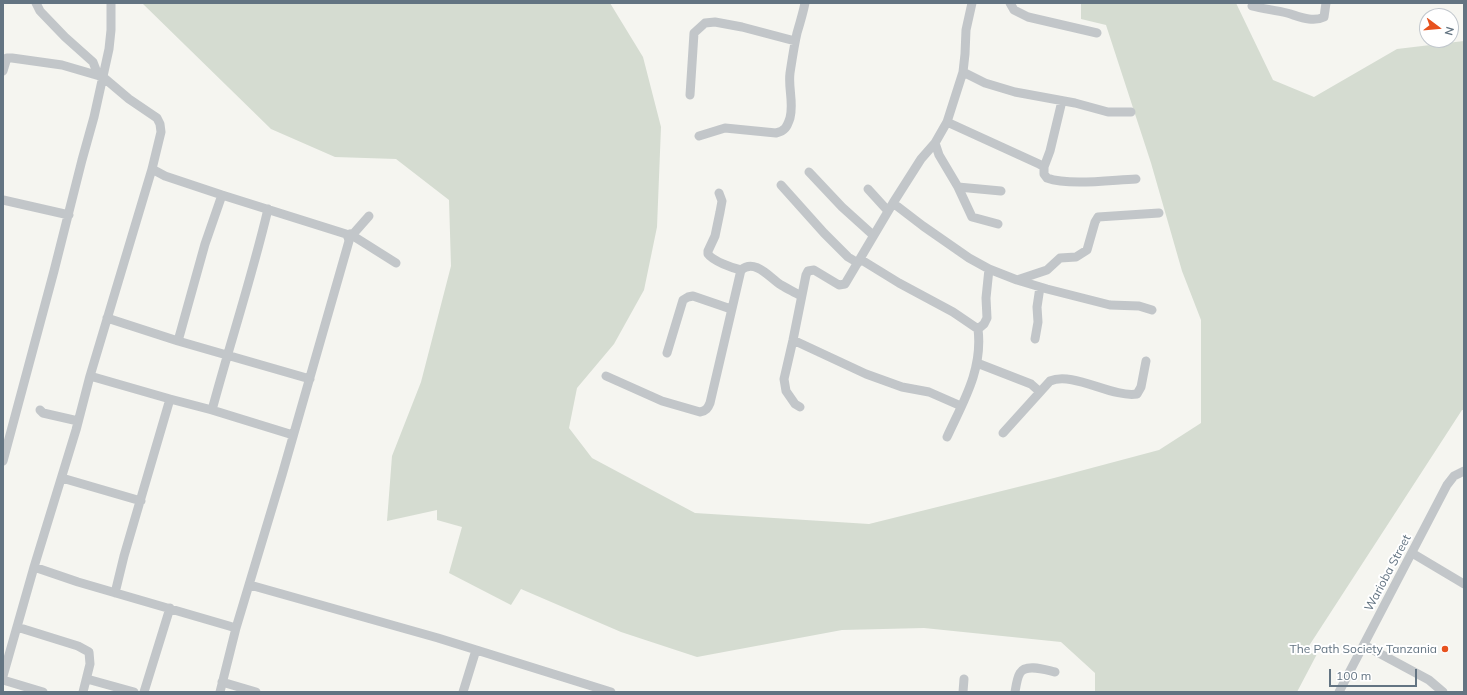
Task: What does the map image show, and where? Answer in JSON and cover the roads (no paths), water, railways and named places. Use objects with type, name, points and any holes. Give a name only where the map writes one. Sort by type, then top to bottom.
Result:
[{"type":"street","points":[[3,676],[152,169],[161,132],[160,124],[157,118],[129,99],[101,76],[92,62],[40,11],[36,3]]},
{"type":"street","points":[[3,462],[69,215],[101,76],[109,49],[111,3]]},
{"type":"street","points":[[699,136],[725,128],[776,133],[783,132],[787,126],[790,116],[792,103],[789,86],[795,41],[805,3]]},
{"type":"street","points":[[800,407],[795,404],[791,398],[784,385],[784,379],[801,296],[808,271],[814,270],[839,285],[842,285],[848,280],[890,207],[922,158],[935,143],[947,122],[963,72],[966,54],[966,30],[972,3]]},
{"type":"street","points":[[1010,3],[1014,10],[1028,17],[1097,33]]},
{"type":"street","points":[[1252,6],[1307,19],[1315,19],[1324,17],[1326,3]]},
{"type":"street","points":[[690,95],[694,33],[705,23],[724,23],[795,41]]},
{"type":"street","points":[[3,71],[7,58],[62,65],[101,76]]},
{"type":"street","points":[[963,72],[1000,88],[1108,112],[1131,112]]},
{"type":"street","points":[[1062,101],[1050,152],[1044,167],[1044,174],[1047,178],[1059,182],[1091,182],[1136,179]]},
{"type":"street","points":[[947,122],[1044,167]]},
{"type":"street","points":[[935,143],[939,155],[958,187],[972,217],[998,224]]},
{"type":"street","points":[[152,169],[166,176],[222,195],[349,235],[396,263]]},
{"type":"street","points":[[809,172],[842,207],[874,234]]},
{"type":"street","points":[[781,184],[824,233],[848,257],[881,271],[899,283],[953,312],[978,329]]},
{"type":"street","points":[[958,187],[1001,191]]},
{"type":"street","points":[[868,189],[890,207],[923,226],[969,258],[989,269],[1016,280],[1110,305],[1139,306],[1152,310]]},
{"type":"street","points":[[719,193],[722,201],[715,236],[708,254],[733,268],[741,270]]},
{"type":"street","points":[[178,341],[205,244],[222,195]]},
{"type":"street","points":[[3,200],[69,215]]},
{"type":"street","points":[[212,410],[256,259],[268,210]]},
{"type":"street","points":[[1016,280],[1047,270],[1060,258],[1076,257],[1087,250],[1095,222],[1098,218],[1159,213]]},
{"type":"street","points":[[349,235],[360,227],[369,216]]},
{"type":"street","points":[[220,692],[236,628],[310,379],[349,241],[349,235]]},
{"type":"street","points":[[606,376],[662,401],[700,412],[704,411],[708,408],[710,403],[741,270],[747,266],[760,269],[781,285],[801,296]]},
{"type":"street","points":[[947,437],[972,382],[977,363],[978,329],[984,324],[987,318],[986,298],[989,269]]},
{"type":"street","points":[[1034,339],[1038,322],[1037,307],[1040,287]]},
{"type":"street","points":[[667,353],[683,300],[693,296],[731,309]]},
{"type":"street","points":[[107,318],[227,356],[310,379]]},
{"type":"street","points":[[793,340],[860,372],[902,387],[929,392],[961,406]]},
{"type":"street","points":[[1004,433],[1050,381],[1061,378],[1126,394],[1137,394],[1141,388],[1146,361]]},
{"type":"street","points":[[977,363],[1031,384],[1040,392]]},
{"type":"street","points":[[90,376],[212,410],[293,435]]},
{"type":"street","points":[[115,593],[124,556],[170,399]]},
{"type":"street","points":[[40,410],[43,413],[78,421]]},
{"type":"street","name":"Warioba Street","points":[[1339,692],[1447,484],[1454,476],[1464,471]]},
{"type":"street","points":[[62,478],[141,501]]},
{"type":"street","points":[[1412,553],[1464,584]]},
{"type":"street","points":[[34,567],[115,593],[236,628]]},
{"type":"street","points":[[250,585],[476,650],[611,692]]},
{"type":"street","points":[[144,692],[170,608]]},
{"type":"street","points":[[18,626],[86,650],[90,656],[90,664],[83,692]]},
{"type":"street","points":[[1364,645],[1429,680],[1443,692]]},
{"type":"street","points":[[463,692],[476,650]]},
{"type":"street","points":[[1015,692],[1020,674],[1024,670],[1030,668],[1055,672]]},
{"type":"street","points":[[87,679],[134,692]]},
{"type":"street","points":[[963,692],[964,679]]},
{"type":"street","points":[[3,680],[43,692]]},
{"type":"street","points":[[222,682],[256,692]]},
{"type":"place","name":"The Path Society Tanzania","points":[[1445,649]]}]
